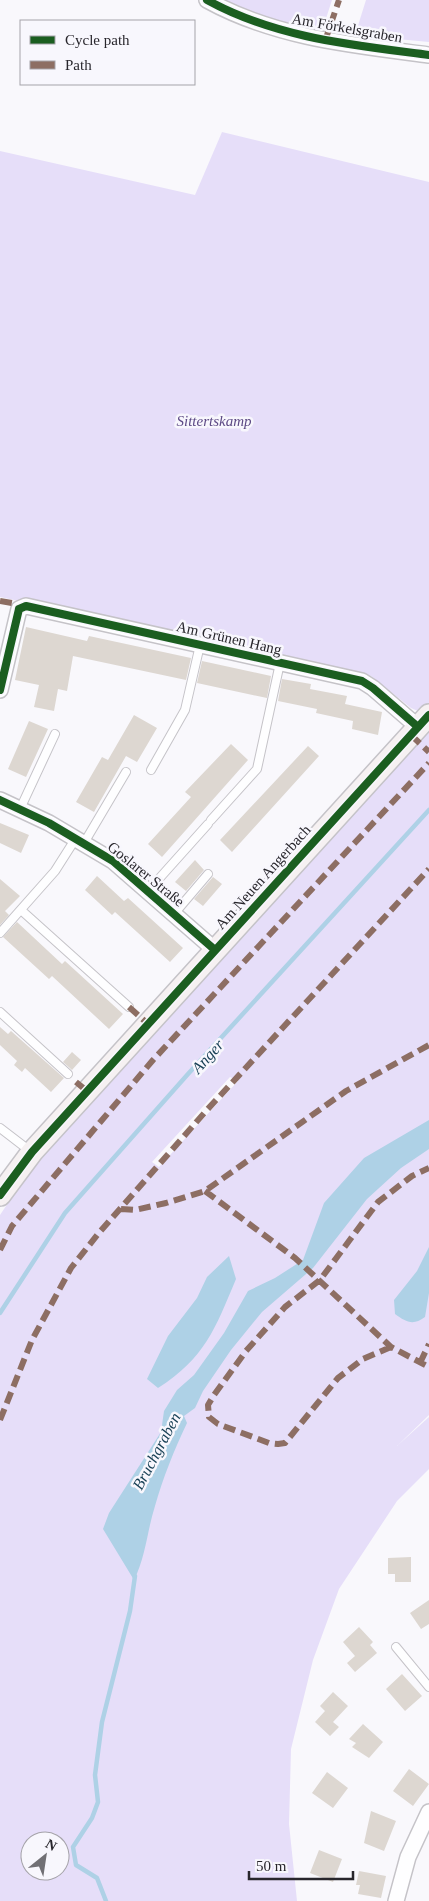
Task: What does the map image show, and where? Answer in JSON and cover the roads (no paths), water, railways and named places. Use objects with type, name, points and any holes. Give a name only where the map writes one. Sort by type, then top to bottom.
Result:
[{"type":"street","name":"Am Förkelsgraben","points":[[207,0],[237,16],[298,35],[325,41],[429,55]]},
{"type":"street","name":"Am Grünen Hang","points":[[0,690],[19,609],[26,606],[362,681],[423,721]]},
{"type":"street","name":"Am Neuen Angerbach","points":[[0,1194],[32,1152],[423,721]]},
{"type":"street","name":"Goslarer Straße","points":[[0,800],[80,841],[113,861],[214,950]]},
{"type":"street","points":[[396,1901],[408,1857],[429,1812]]},
{"type":"lane","points":[[151,770],[185,710],[200,645]]},
{"type":"lane","points":[[148,891],[257,768],[280,663]]},
{"type":"lane","points":[[20,809],[55,734]]},
{"type":"lane","points":[[0,933],[80,841],[126,772]]},
{"type":"lane","points":[[174,914],[208,874]]},
{"type":"lane","points":[[21,910],[129,1007]]},
{"type":"lane","points":[[0,1012],[68,1074]]},
{"type":"lane","points":[[0,1128],[32,1152]]},
{"type":"lane","points":[[396,1648],[429,1687]]},
{"type":"water","points":[[429,1120],[429,1149],[401,1168],[367,1199],[313,1268],[262,1312],[231,1350],[203,1391],[195,1408],[184,1416],[187,1423],[162,1485],[152,1515],[144,1553],[134,1580],[103,1529],[109,1513],[161,1432],[164,1411],[177,1390],[194,1375],[224,1333],[248,1291],[275,1278],[303,1260],[324,1203],[364,1158]]},
{"type":"water","points":[[429,1247],[429,1293],[425,1317],[421,1320],[410,1322],[395,1314],[394,1300],[417,1271]]},
{"type":"water","points":[[229,1256],[236,1279],[214,1328],[198,1354],[174,1377],[158,1388],[147,1379],[168,1336],[197,1298],[207,1277]]},
{"type":"waterway","name":"Anger","points":[[0,1313],[65,1213],[188,1074],[429,810]]},
{"type":"waterway","name":"Bruchgraben","points":[[106,1901],[97,1878],[76,1865],[73,1847],[92,1818],[98,1802],[95,1775],[102,1722],[130,1611],[135,1576]]},
{"type":"park label","name":"Sittertskamp","points":[[214,421]]}]
